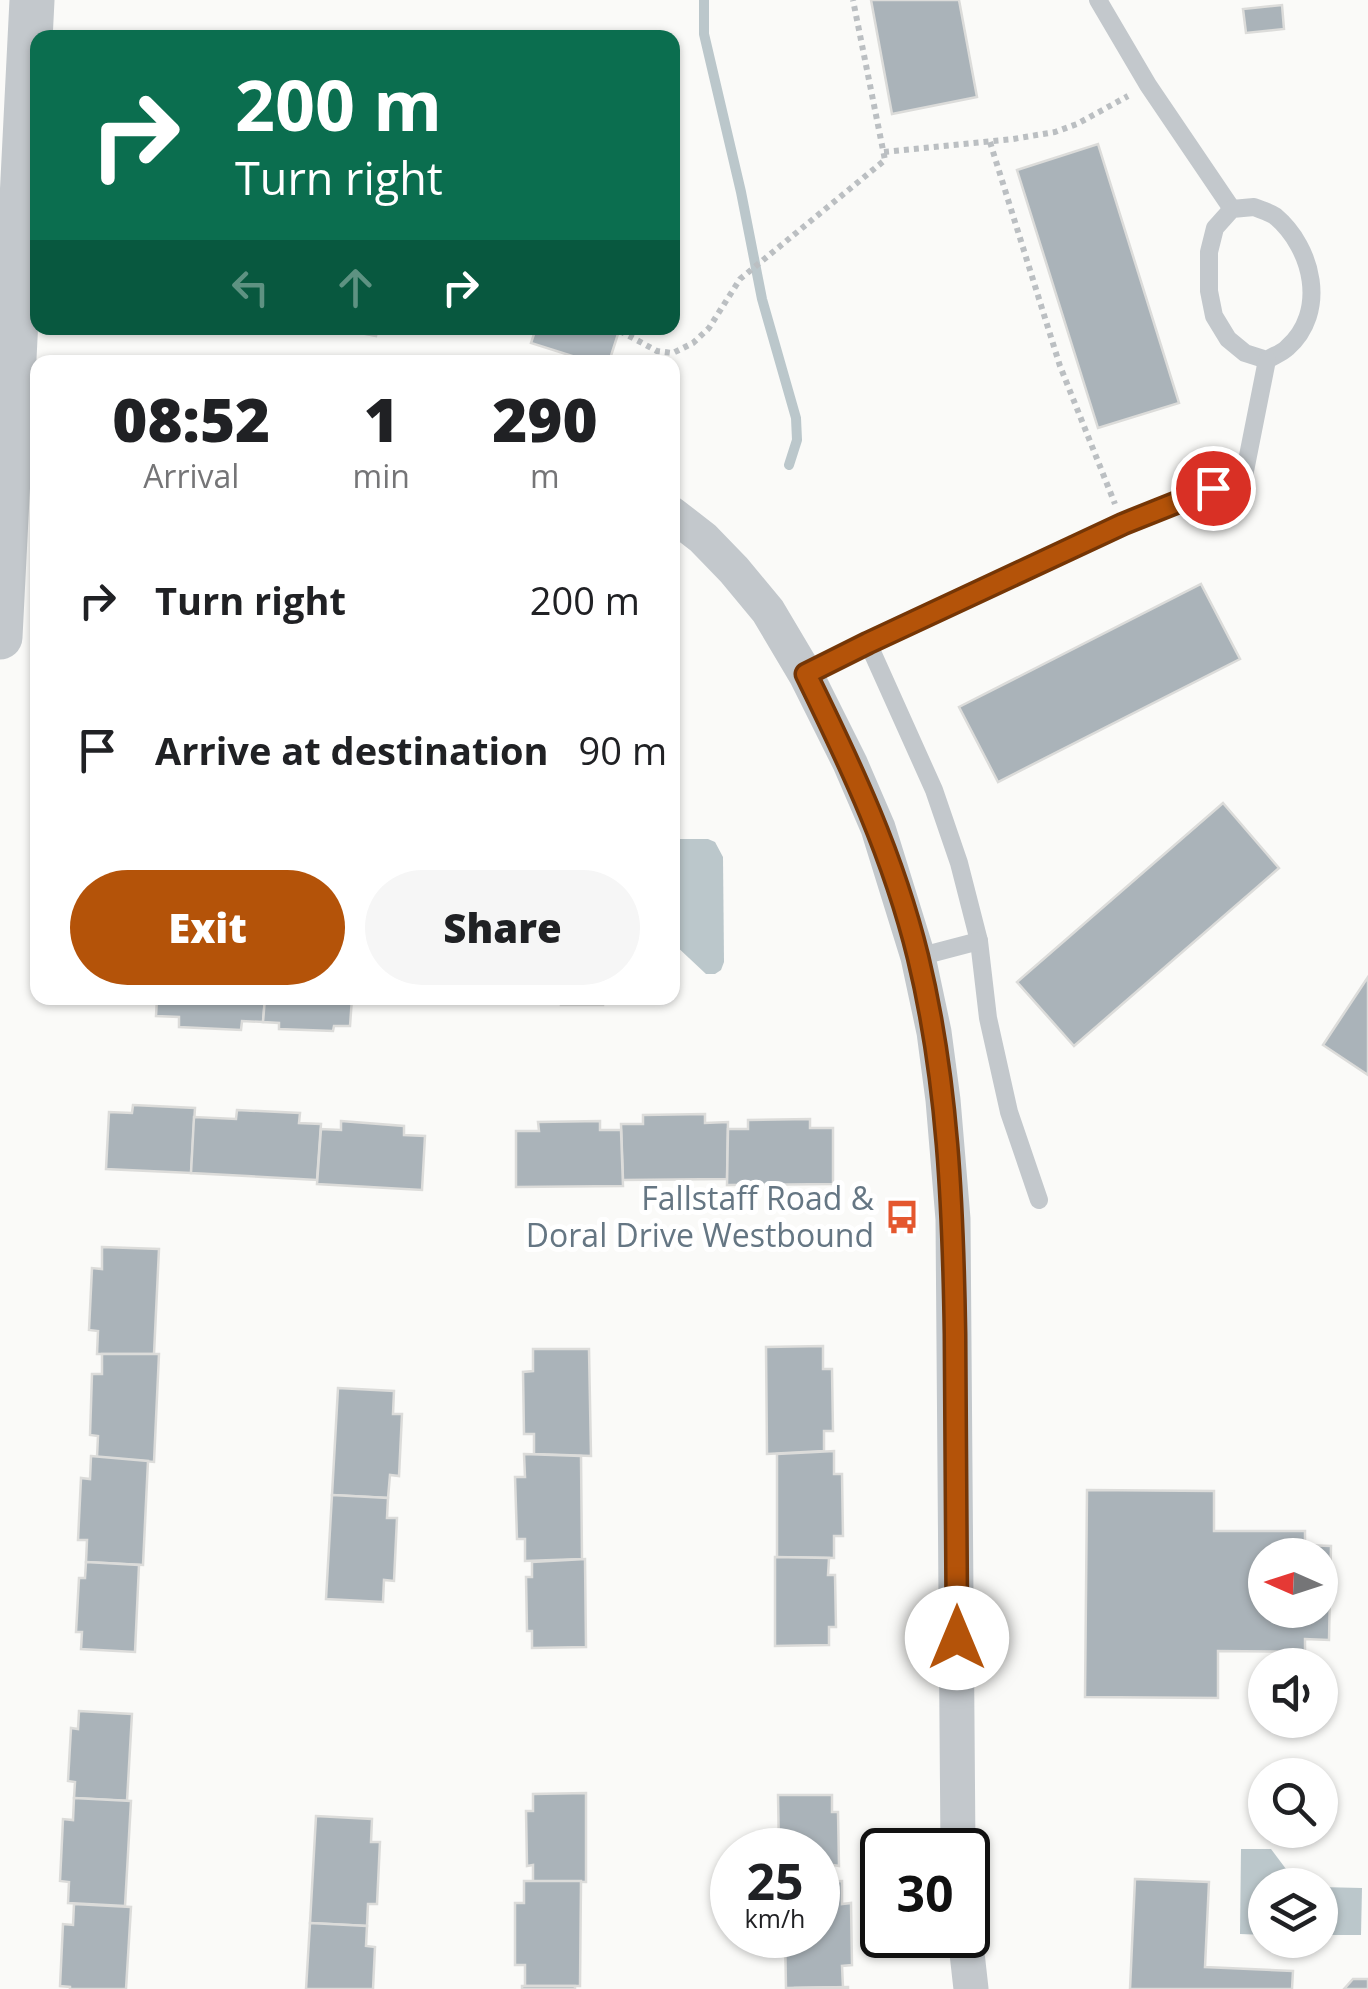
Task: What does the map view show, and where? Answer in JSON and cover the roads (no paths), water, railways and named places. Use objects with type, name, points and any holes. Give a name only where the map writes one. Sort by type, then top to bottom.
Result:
[{"type":"street","points":[[31,30],[32,0]]},
{"type":"street","points":[[0,637],[17,403],[30,54]]},
{"type":"street","points":[[680,520],[703,538],[768,611],[806,674],[878,828],[918,957],[934,1032],[953,1219],[958,1828]]},
{"type":"street","points":[[967,1958],[971,1989]]},
{"type":"lane","points":[[1098,0],[1148,85],[1232,209]]},
{"type":"lane","points":[[806,674],[1123,524],[1244,476],[1267,360],[1287,348],[1301,331],[1312,303],[1311,279],[1304,252],[1273,214],[1254,207],[1232,209],[1215,228],[1209,252],[1209,291],[1214,316],[1228,339],[1244,353],[1267,360]]},
{"type":"lane","points":[[868,643],[934,790],[960,863],[1009,1112],[1039,1200]]},
{"type":"lane","points":[[918,957],[978,942]]},
{"type":"waterway","points":[[704,0],[704,34],[762,299],[796,418],[797,440],[789,465]]},
{"type":"place","name":"Fallstaff Road & Doral Drive Westbound","points":[[902,1217]]}]
